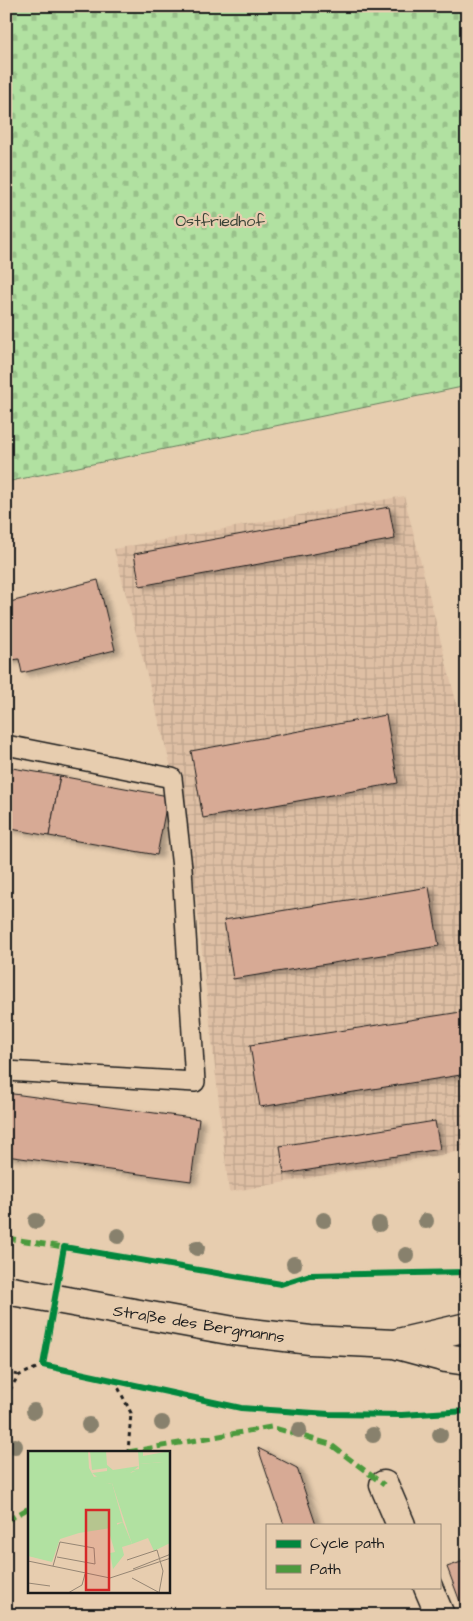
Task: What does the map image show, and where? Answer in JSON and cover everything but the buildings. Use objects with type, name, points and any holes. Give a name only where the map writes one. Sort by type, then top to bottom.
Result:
[{"type":"main road","name":"Straße des Bergmanns","points":[[6,1290],[234,1332],[310,1340],[394,1344],[446,1358],[467,1361]]},
{"type":"main road","name":"Straße des Bergmanns","points":[[394,1344],[467,1327]]},
{"type":"main road","points":[[384,1485],[401,1524]]},
{"type":"main road","points":[[428,1588],[440,1615]]},
{"type":"lane","points":[[6,745],[172,778],[182,868],[196,1082],[6,1072]]},
{"type":"path","points":[[6,1398],[18,1376],[43,1365]]},
{"type":"path","points":[[6,1372],[18,1376]]},
{"type":"path","points":[[115,1381],[131,1413],[128,1451]]},
{"type":"shaded area","points":[[404,496],[467,745],[467,1150],[229,1192],[189,836],[114,549]]},
{"type":"green space","name":"Ostfriedhof","points":[[6,6],[467,6],[467,386],[6,482]]},
{"type":"marked path","points":[[6,1238],[64,1247]]},
{"type":"marked path","points":[[134,1451],[271,1427],[330,1444],[384,1485]]},
{"type":"marked path","points":[[6,1521],[28,1509]]},
{"type":"cycle path","points":[[467,1272],[310,1275],[281,1284],[64,1247],[43,1365],[241,1408],[329,1414],[402,1415],[467,1411]]}]
